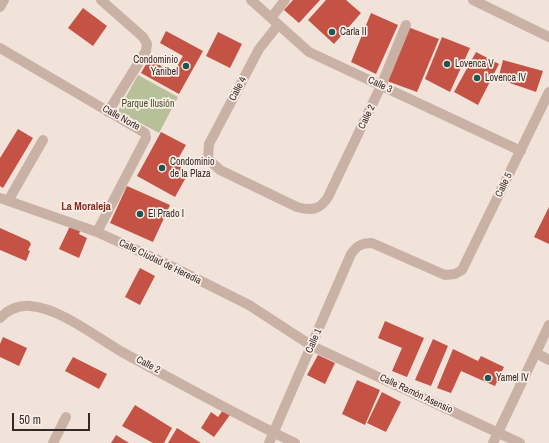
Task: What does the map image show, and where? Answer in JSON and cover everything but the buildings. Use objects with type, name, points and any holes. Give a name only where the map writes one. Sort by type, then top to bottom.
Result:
[{"type":"street","points":[[0,7],[4,0]]},
{"type":"street","points":[[101,0],[143,37],[147,44],[146,51],[108,112]]},
{"type":"street","name":"Calle 3","points":[[251,0],[309,52],[521,151]]},
{"type":"street","name":"Calle 4","points":[[285,0],[209,144],[208,159],[220,170],[298,207],[307,210],[316,209]]},
{"type":"street","points":[[473,0],[549,37]]},
{"type":"street","name":"Calle 2","points":[[316,209],[323,205],[328,197],[381,86],[406,25]]},
{"type":"street","name":"Calle Norte","points":[[0,48],[145,133],[146,138],[97,232]]},
{"type":"street","name":"Calle 5","points":[[364,243],[372,243],[382,246],[445,275],[455,274],[462,270],[549,92]]},
{"type":"street","points":[[4,199],[43,140]]},
{"type":"street","name":"Calle Ciudad de Heredia","points":[[4,199],[97,232],[249,305],[312,346]]},
{"type":"street","name":"Calle 1","points":[[269,443],[351,254],[357,246],[364,243]]},
{"type":"street","name":"Calle 2","points":[[0,318],[12,309],[24,306],[32,306],[57,314],[86,329],[121,351],[295,443]]},
{"type":"street","points":[[493,443],[549,325]]},
{"type":"street","name":"Calle Ramón Asensio","points":[[312,346],[520,443]]},
{"type":"street","points":[[536,353],[549,360]]},
{"type":"street","points":[[53,443],[66,417]]},
{"type":"green space","name":"Parque Ilusión","points":[[138,75],[178,97],[159,133],[118,111]]},
{"type":"place","name":"Carla II","points":[[332,32]]},
{"type":"place","name":"Lovenca V","points":[[447,64]]},
{"type":"place","name":"Condominio Yanibel","points":[[186,66]]},
{"type":"place","name":"Lovenca IV","points":[[477,78]]},
{"type":"place","name":"Condominio de la Plaza","points":[[162,168]]},
{"type":"place","name":"El Prado I","points":[[140,214]]},
{"type":"place","name":"Yamel IV","points":[[488,378]]},
{"type":"district","name":"La Moraleja","points":[[86,207]]}]
